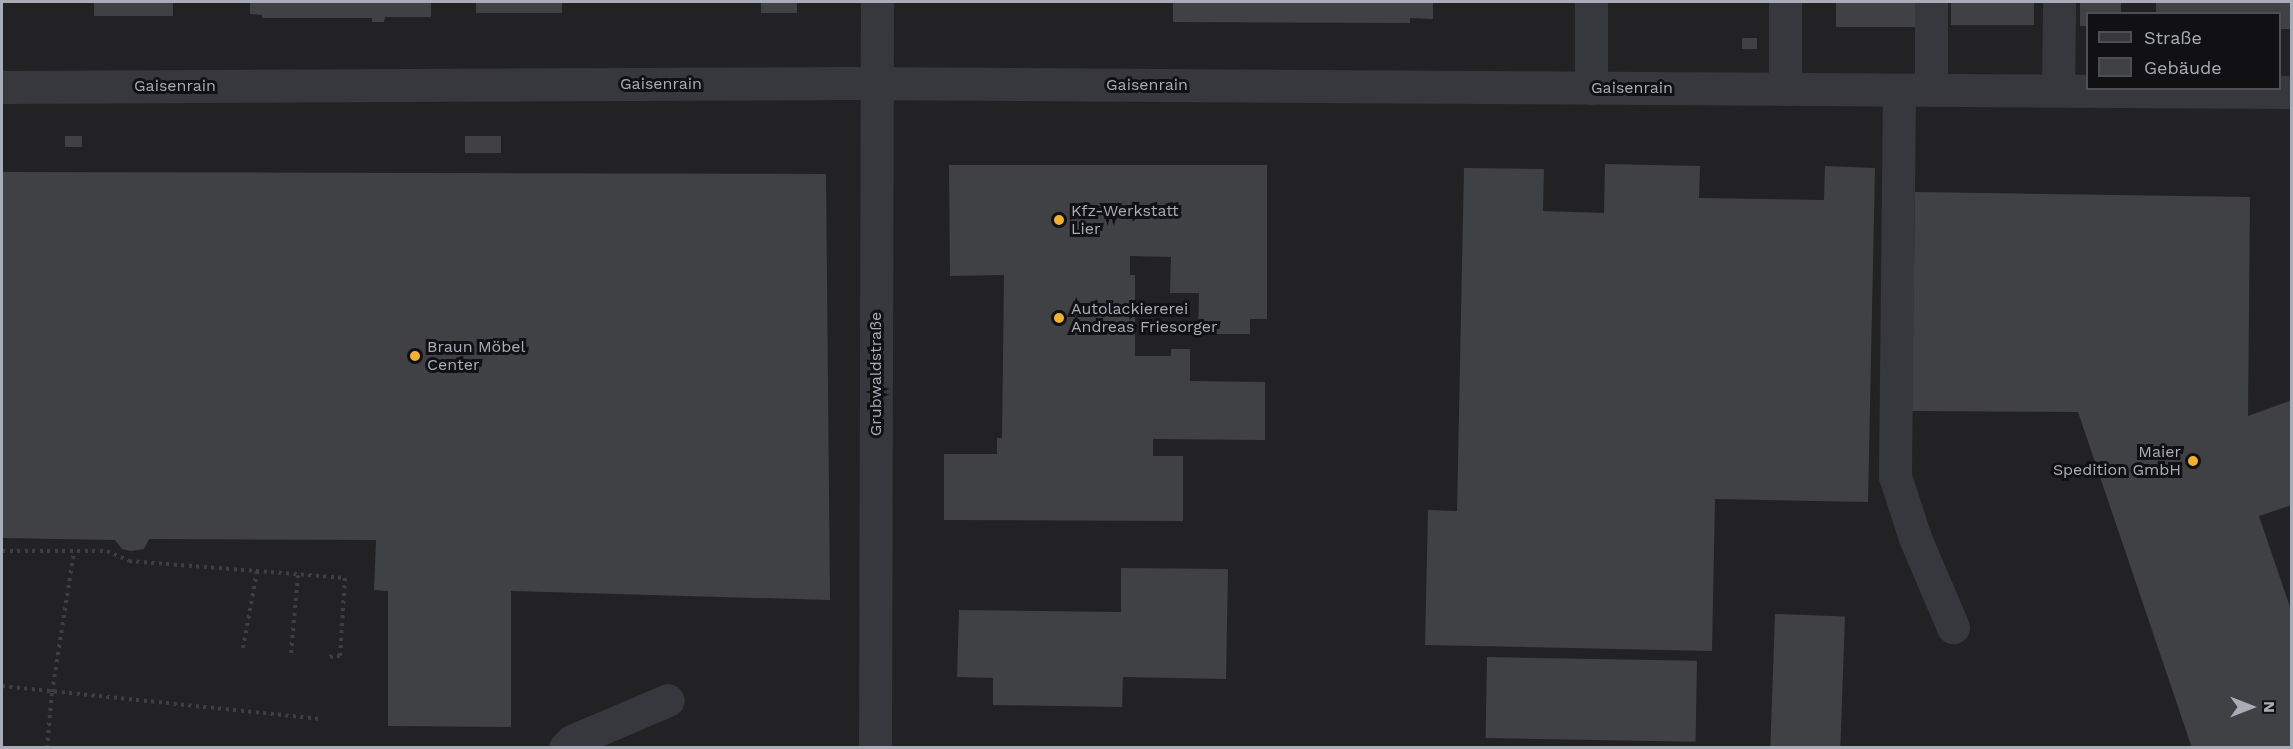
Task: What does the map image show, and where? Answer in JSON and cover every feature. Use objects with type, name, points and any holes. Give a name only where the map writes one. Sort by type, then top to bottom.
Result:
[{"type":"street","name":"Grubwaldstraße","points":[[875,747],[877,2]]},
{"type":"street","points":[[1591,2],[1591,88]]},
{"type":"street","points":[[1785,2],[1785,89]]},
{"type":"street","points":[[1931,2],[1931,90]]},
{"type":"street","points":[[2058,90],[2059,2]]},
{"type":"street","name":"Gaisenrain","points":[[2,87],[876,84],[2292,92]]},
{"type":"street","points":[[1899,90],[1895,476],[1915,538],[1953,627]]},
{"type":"street","points":[[566,747],[572,741],[668,700]]},
{"type":"path","points":[[2,551],[107,551],[129,561],[345,578],[340,656],[325,657]]},
{"type":"path","points":[[47,747],[52,692],[74,551]]},
{"type":"path","points":[[243,648],[257,571]]},
{"type":"path","points":[[291,653],[298,575]]},
{"type":"path","points":[[2,686],[320,719]]},
{"type":"shaded area","points":[[2,2],[2291,2],[2291,747],[2,747]]},
{"type":"building","points":[[94,2],[173,2],[173,16],[94,16]]},
{"type":"building","points":[[250,2],[431,2],[431,17],[385,17],[384,22],[372,22],[372,18],[262,18],[262,15],[250,14]]},
{"type":"building","points":[[476,2],[562,2],[562,13],[476,13]]},
{"type":"building","points":[[761,2],[797,2],[797,13],[761,13]]},
{"type":"building","points":[[1173,2],[1433,2],[1433,19],[1410,18],[1410,23],[1173,22]]},
{"type":"building","points":[[1836,2],[1919,2],[1919,27],[1836,27]]},
{"type":"building","points":[[1951,2],[2034,2],[2034,25],[1951,25]]},
{"type":"building","points":[[2080,2],[2121,2],[2121,12],[2086,12],[2086,26],[2080,26]]},
{"type":"building","points":[[2156,2],[2292,2],[2292,29],[2281,29],[2281,12],[2156,12]]},
{"type":"building","points":[[1742,38],[1757,38],[1757,49],[1742,49]]},
{"type":"building","points":[[65,136],[82,136],[82,147],[65,147]]},
{"type":"building","points":[[465,136],[501,136],[501,153],[465,153]]},
{"type":"building","points":[[1605,164],[1700,166],[1699,198],[1824,200],[1825,166],[1875,168],[1868,502],[1715,499],[1712,651],[1425,645],[1428,510],[1457,511],[1464,168],[1544,169],[1543,211],[1604,213]]},
{"type":"building","points":[[949,165],[1267,165],[1267,319],[1250,319],[1250,334],[1198,334],[1199,293],[1170,293],[1171,257],[1130,256],[1130,275],[1135,275],[1135,356],[1171,356],[1171,349],[1190,349],[1190,381],[1265,382],[1265,440],[1153,439],[1153,456],[1183,456],[1183,521],[944,520],[944,454],[997,454],[997,438],[1002,438],[1004,275],[950,276]]},
{"type":"building","name":"Braun Möbel Center","points":[[2,172],[826,174],[830,600],[511,591],[511,727],[388,726],[388,591],[374,590],[376,540],[149,539],[144,549],[131,551],[122,549],[115,540],[2,538]]},
{"type":"building","name":"Maier Spedition GmbH","points":[[1915,192],[2250,197],[2248,416],[2292,400],[2292,505],[2259,516],[2292,613],[2292,748],[2192,748],[2078,412],[1912,411]]},
{"type":"building","points":[[1121,568],[1228,569],[1226,679],[1123,677],[1122,707],[993,705],[993,678],[957,677],[959,610],[1121,612]]},
{"type":"building","points":[[1775,614],[1845,616],[1840,748],[1770,748]]},
{"type":"building","points":[[1487,657],[1697,661],[1696,742],[1486,738]]},
{"type":"place","name":"Kfz-Werkstatt Lier","points":[[1059,220]]},
{"type":"place","name":"Autolackiererei Andreas Friesorger","points":[[1059,318]]},
{"type":"place","name":"Braun Möbel Center","points":[[415,356]]},
{"type":"place","name":"Maier Spedition GmbH","points":[[2193,461]]}]
